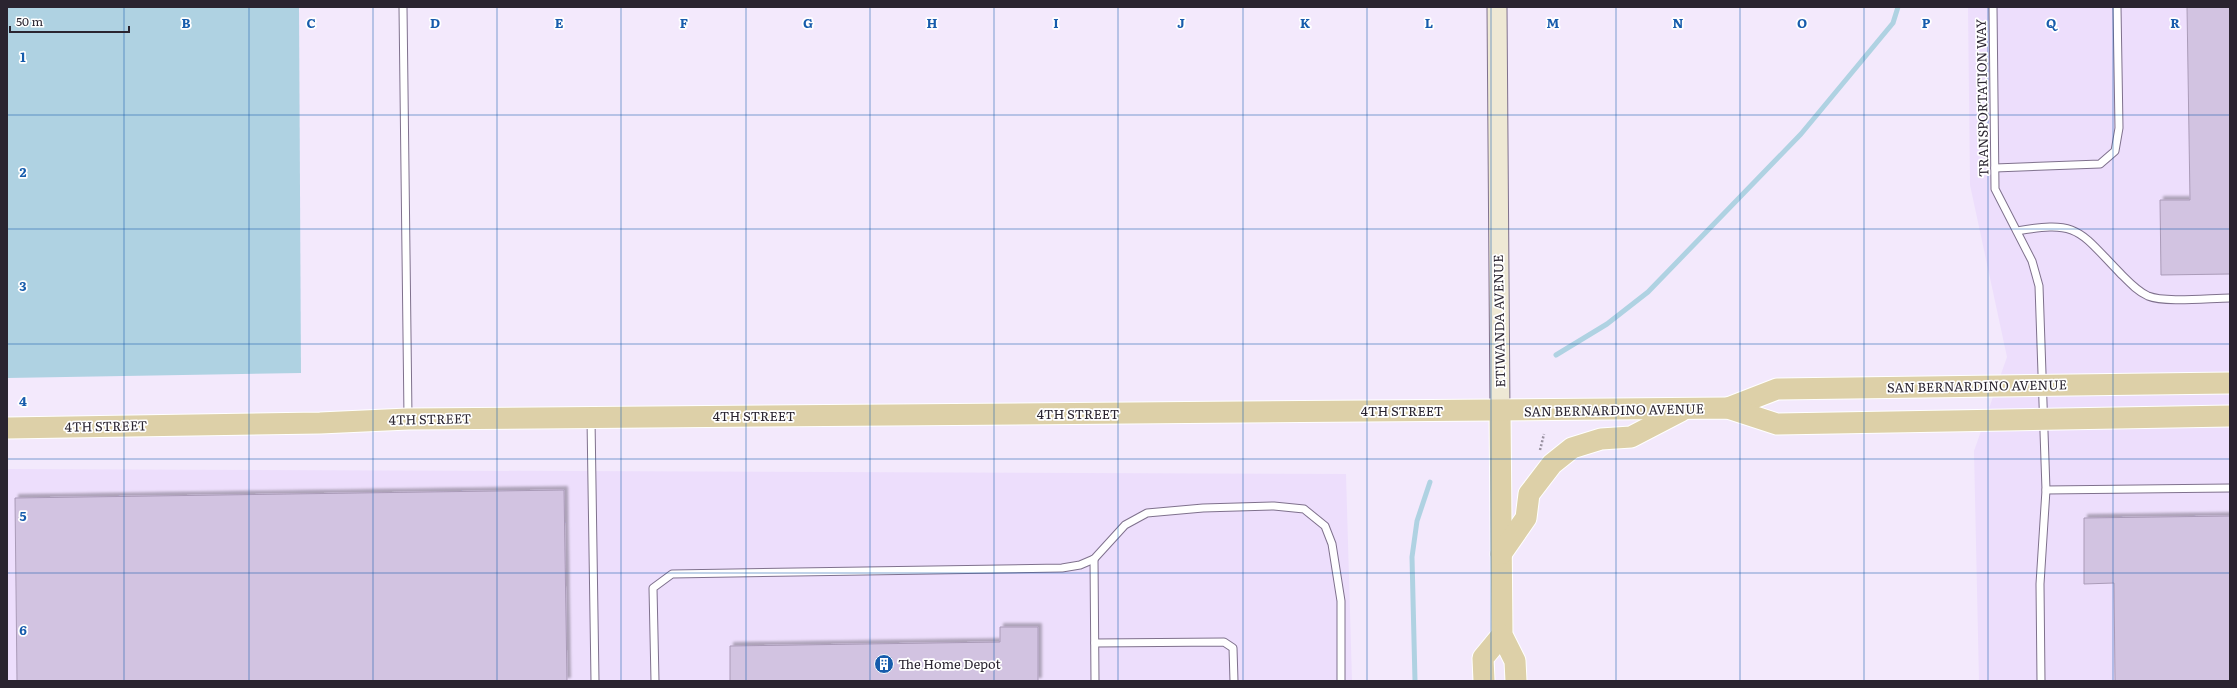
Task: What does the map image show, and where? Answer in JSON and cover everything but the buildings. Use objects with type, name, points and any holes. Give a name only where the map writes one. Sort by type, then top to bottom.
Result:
[{"type":"main road","name":"ETIWANDA AVENUE","points":[[1497,7],[1502,635],[1516,662],[1516,681]]},
{"type":"main road","name":"SAN BERNARDINO AVENUE","points":[[1728,408],[1778,389],[2230,383]]},
{"type":"main road","points":[[1502,554],[1526,518],[1530,494],[1557,460],[1572,448],[1594,442],[1631,437],[1687,408]]},
{"type":"main road","name":"SAN BERNARDINO AVENUE","points":[[1500,412],[1728,408],[1777,424],[2230,416]]},
{"type":"main road","name":"4TH STREET","points":[[7,428],[320,423],[408,418],[1500,412]]},
{"type":"main road","points":[[1484,681],[1483,658],[1502,635]]},
{"type":"lane","points":[[403,7],[408,418]]},
{"type":"lane","name":"TRANSPORTATION WAY","points":[[1993,7],[1995,189],[2032,261],[2039,286],[2046,490],[2040,584],[2041,681]]},
{"type":"lane","points":[[1995,168],[2100,164],[2115,151],[2119,128],[2117,7]]},
{"type":"lane","points":[[2017,231],[2048,226],[2070,228],[2084,236],[2136,289],[2149,296],[2230,298]]},
{"type":"lane","points":[[591,417],[595,681]]},
{"type":"lane","points":[[2046,490],[2230,488]]},
{"type":"lane","points":[[655,681],[653,588],[672,574],[1062,568],[1080,565],[1094,559],[1125,525],[1147,513],[1203,508],[1274,506],[1304,509],[1325,526],[1332,544],[1341,601],[1341,681]]},
{"type":"lane","points":[[1094,559],[1095,681]]},
{"type":"lane","points":[[1095,643],[1224,642],[1233,648],[1234,681]]},
{"type":"path","points":[[1543,456],[1539,449],[1544,434]]},
{"type":"shaded area","points":[[1968,7],[2230,7],[2230,681],[1979,681],[1974,451],[2007,357],[1970,185]]},
{"type":"shaded area","points":[[7,469],[1346,474],[1352,681],[7,681]]},
{"type":"water","points":[[7,7],[299,7],[301,373],[7,378]]},
{"type":"waterway","points":[[1556,355],[1607,324],[1648,292],[1801,134],[1893,23],[1898,7]]},
{"type":"waterway","points":[[1415,681],[1412,557],[1417,521],[1430,482]]},
{"type":"place","name":"The Home Depot","points":[[884,664]]}]
